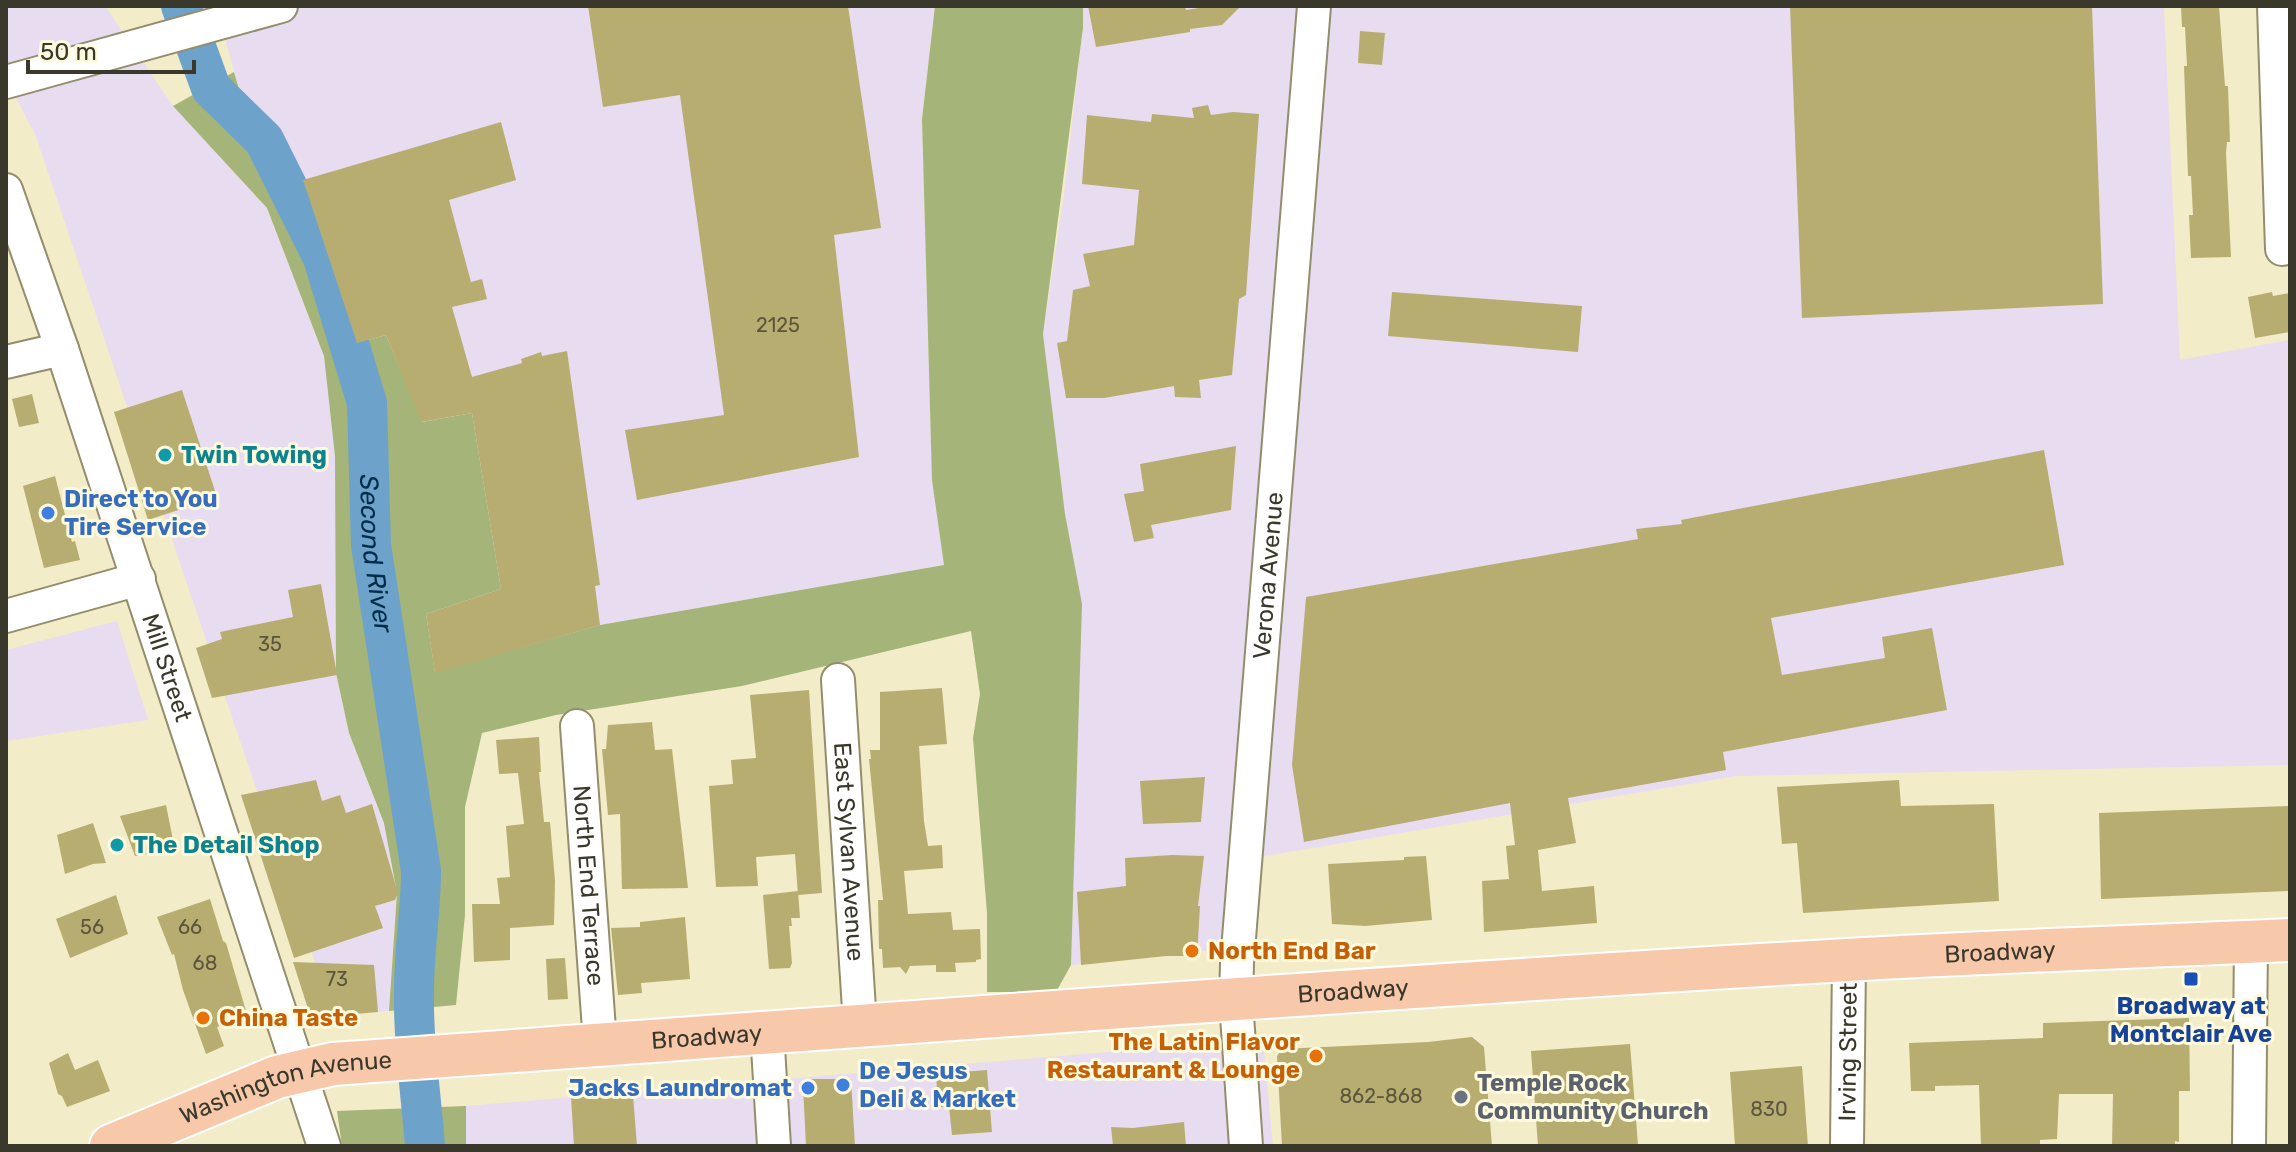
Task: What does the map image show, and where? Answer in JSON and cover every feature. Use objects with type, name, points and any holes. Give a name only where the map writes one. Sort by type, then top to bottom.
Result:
[{"type":"main road","name":"Broadway","points":[[418,1057],[1849,960],[2271,941]]},
{"type":"main road","name":"Washington Avenue","points":[[111,1146],[300,1070],[418,1057]]},
{"type":"street","points":[[6,82],[281,6]]},
{"type":"street","name":"Verona Avenue","points":[[1246,1146],[1236,1001],[1237,963],[1314,6]]},
{"type":"street","points":[[2274,6],[2282,249],[2290,247]]},
{"type":"street","name":"Mill Street","points":[[6,190],[139,579],[324,1146]]},
{"type":"street","points":[[6,362],[62,349]]},
{"type":"street","points":[[6,616],[139,579]]},
{"type":"street","name":"East Sylvan Avenue","points":[[838,680],[860,1025]]},
{"type":"street","name":"North End Terrace","points":[[577,726],[600,1043]]},
{"type":"street","points":[[2249,1146],[2271,941]]},
{"type":"street","name":"Irving Street","points":[[1847,1146],[1849,960]]},
{"type":"street","points":[[767,1031],[774,1146]]},
{"type":"shaded area","points":[[6,6],[105,6],[173,106],[267,208],[324,356],[335,456],[336,673],[349,733],[384,823],[397,893],[389,1011],[332,1013],[35,134],[6,79]]},
{"type":"shaded area","points":[[216,6],[935,6],[922,119],[932,480],[945,565],[600,625],[435,673],[426,614],[471,413],[421,422],[387,335],[357,343],[303,180],[244,107]]},
{"type":"shaded area","points":[[1083,6],[2164,6],[2180,360],[2290,340],[2290,765],[1736,776],[1242,860],[1235,948],[1071,965],[1081,604],[1065,514],[1043,334],[1063,202]]},
{"type":"shaded area","points":[[117,621],[148,720],[6,741],[6,650]]},
{"type":"shaded area","points":[[1263,1039],[1273,1146],[466,1146],[466,1106]]},
{"type":"green space","points":[[935,6],[1083,6],[1083,28],[1043,334],[1065,514],[1082,604],[1071,965],[1056,992],[987,992],[987,913],[973,738],[980,694],[971,631],[742,686],[556,715],[482,733],[465,807],[465,915],[456,1005],[389,1011],[397,893],[384,823],[349,733],[336,673],[335,456],[324,356],[267,208],[173,106],[234,72],[244,107],[303,180],[357,343],[386,335],[422,422],[472,413],[501,589],[426,614],[435,672],[600,625],[944,565],[932,480],[922,119]]},
{"type":"green space","points":[[466,1106],[466,1146],[342,1146],[337,1111]]},
{"type":"building","points":[[588,6],[848,6],[881,228],[834,235],[859,457],[637,500],[625,430],[724,415],[680,95],[603,107]]},
{"type":"building","points":[[1088,6],[1185,6],[1186,10],[1241,6],[1222,25],[1096,47]]},
{"type":"building","points":[[1790,6],[2092,6],[2103,304],[1802,318]]},
{"type":"building","points":[[2181,6],[2219,6],[2225,86],[2228,86],[2230,142],[2227,142],[2226,153],[2231,257],[2191,258],[2189,215],[2193,215],[2191,176],[2188,176],[2185,27],[2182,27]]},
{"type":"building","points":[[1360,31],[1385,33],[1382,65],[1358,63]]},
{"type":"building","points":[[1208,105],[1211,115],[1233,112],[1259,114],[1246,295],[1239,299],[1232,375],[1199,380],[1201,398],[1175,397],[1174,386],[1104,398],[1066,398],[1057,343],[1067,341],[1073,290],[1090,286],[1083,254],[1134,245],[1139,190],[1082,184],[1087,115],[1151,122],[1152,114],[1194,118],[1192,108]]},
{"type":"building","points":[[501,122],[516,180],[449,200],[471,282],[482,279],[487,299],[452,307],[472,377],[522,363],[521,359],[541,352],[542,356],[567,351],[600,585],[595,586],[600,625],[435,673],[426,614],[501,589],[472,413],[421,422],[386,335],[357,343],[303,180]]},
{"type":"building","points":[[1392,292],[1582,306],[1578,352],[1388,336]]},
{"type":"building","points":[[2272,292],[2273,296],[2290,293],[2290,332],[2255,338],[2248,297]]},
{"type":"building","name":"Twin Towing","points":[[182,390],[217,497],[148,520],[114,412]]},
{"type":"building","points":[[32,394],[39,423],[19,427],[12,399]]},
{"type":"building","points":[[1236,446],[1231,510],[1151,525],[1154,538],[1134,542],[1124,494],[1144,491],[1140,464]]},
{"type":"building","points":[[2044,450],[2064,565],[1771,618],[1782,675],[1885,658],[1882,637],[1932,628],[1947,710],[1723,752],[1726,770],[1568,798],[1576,843],[1538,850],[1542,891],[1594,886],[1597,923],[1484,932],[1482,881],[1509,879],[1506,846],[1515,845],[1510,803],[1304,842],[1292,765],[1306,597],[1638,539],[1636,529],[1682,524],[1681,520]]},
{"type":"building","name":"Direct to You Tire Service","points":[[55,476],[72,542],[75,541],[80,560],[44,568],[23,486]]},
{"type":"building","points":[[321,584],[337,675],[212,698],[196,648],[222,639],[220,632],[293,617],[288,590]]},
{"type":"building","points":[[942,688],[947,744],[919,746],[928,846],[942,845],[943,868],[904,871],[908,914],[951,912],[953,930],[980,929],[981,959],[955,963],[956,972],[936,972],[936,965],[910,966],[906,974],[900,967],[883,968],[882,949],[879,949],[878,900],[883,900],[870,750],[880,750],[880,692]]},
{"type":"building","points":[[809,690],[822,893],[798,895],[795,854],[756,857],[758,886],[716,887],[709,786],[733,784],[731,760],[756,758],[750,695]]},
{"type":"building","points":[[652,722],[655,750],[672,749],[688,888],[622,889],[620,814],[608,815],[602,749],[606,749],[608,725]]},
{"type":"building","points":[[539,737],[544,822],[550,822],[555,881],[554,925],[510,928],[510,960],[474,962],[472,904],[500,904],[497,878],[510,877],[506,826],[524,824],[518,773],[499,774],[496,740]]},
{"type":"building","points":[[1205,777],[1201,822],[1143,824],[1140,781]]},
{"type":"building","points":[[316,780],[322,801],[340,795],[346,813],[372,804],[398,893],[395,900],[375,906],[383,928],[294,958],[241,795]]},
{"type":"building","points":[[1899,780],[1901,806],[1994,804],[1999,901],[1803,913],[1797,843],[1782,844],[1777,787]]},
{"type":"building","points":[[166,805],[175,850],[135,856],[120,816]]},
{"type":"building","points":[[2290,806],[2290,891],[2101,899],[2099,813]]},
{"type":"building","points":[[93,823],[106,863],[93,864],[65,874],[57,835]]},
{"type":"building","points":[[1204,856],[1198,906],[1197,956],[1081,965],[1077,892],[1126,886],[1125,858]]},
{"type":"building","points":[[1426,856],[1432,920],[1365,926],[1332,924],[1328,864]]},
{"type":"building","points":[[798,891],[800,918],[791,918],[792,926],[789,926],[792,963],[790,968],[769,969],[763,895]]},
{"type":"building","points":[[116,895],[128,934],[70,958],[56,919]]},
{"type":"building","points":[[210,899],[246,1011],[226,1017],[228,1023],[217,1027],[224,1046],[206,1054],[183,990],[174,954],[157,917]]},
{"type":"building","points":[[685,917],[690,979],[641,983],[642,993],[618,995],[611,928],[640,927],[640,922]]},
{"type":"building","points":[[565,958],[568,999],[548,1000],[546,959]]},
{"type":"building","points":[[293,962],[374,965],[378,1012],[311,1018]]},
{"type":"building","points":[[2189,1018],[2190,1091],[2179,1091],[2179,1142],[2175,1141],[2175,1146],[2112,1146],[2113,1094],[2059,1094],[2057,1139],[2040,1140],[2040,1146],[1981,1146],[1979,1085],[1935,1086],[1935,1091],[1911,1091],[1909,1043],[2043,1038],[2043,1023]]},
{"type":"building","points":[[1472,1037],[1484,1047],[1492,1146],[1282,1146],[1277,1056],[1282,1049]]},
{"type":"building","points":[[1630,1044],[1638,1145],[1538,1146],[1531,1051]]},
{"type":"building","points":[[68,1053],[75,1070],[98,1060],[110,1091],[67,1107],[58,1094],[49,1063]]},
{"type":"building","points":[[1802,1066],[1808,1146],[1735,1146],[1730,1072]]},
{"type":"building","points":[[987,1070],[992,1132],[952,1135],[949,1107],[938,1107],[936,1074]]},
{"type":"building","points":[[808,1079],[851,1079],[855,1146],[806,1146],[803,1086]]},
{"type":"building","points":[[633,1095],[637,1146],[574,1146],[571,1097]]},
{"type":"building","points":[[1184,1122],[1186,1146],[1113,1146],[1111,1127],[1133,1128]]},
{"type":"waterway","name":"Second River","points":[[181,6],[211,88],[264,140],[323,258],[367,403],[371,545],[421,871],[414,1010],[425,1146]]},
{"type":"place","name":"Twin Towing","points":[[165,455]]},
{"type":"place","name":"Direct to You Tire Service","points":[[48,513]]},
{"type":"place","name":"The Detail Shop","points":[[117,845]]},
{"type":"place","name":"North End Bar","points":[[1192,951]]},
{"type":"place","name":"Broadway at Montclair Ave","points":[[2191,979]]},
{"type":"place","name":"China Taste","points":[[203,1018]]},
{"type":"place","name":"The Latin Flavor Restaurant & Lounge","points":[[1316,1056]]},
{"type":"place","name":"De Jesus Deli & Market","points":[[843,1085]]},
{"type":"place","name":"Jacks Laundromat","points":[[808,1088]]},
{"type":"place","name":"Temple Rock Community Church","points":[[1461,1097]]}]
